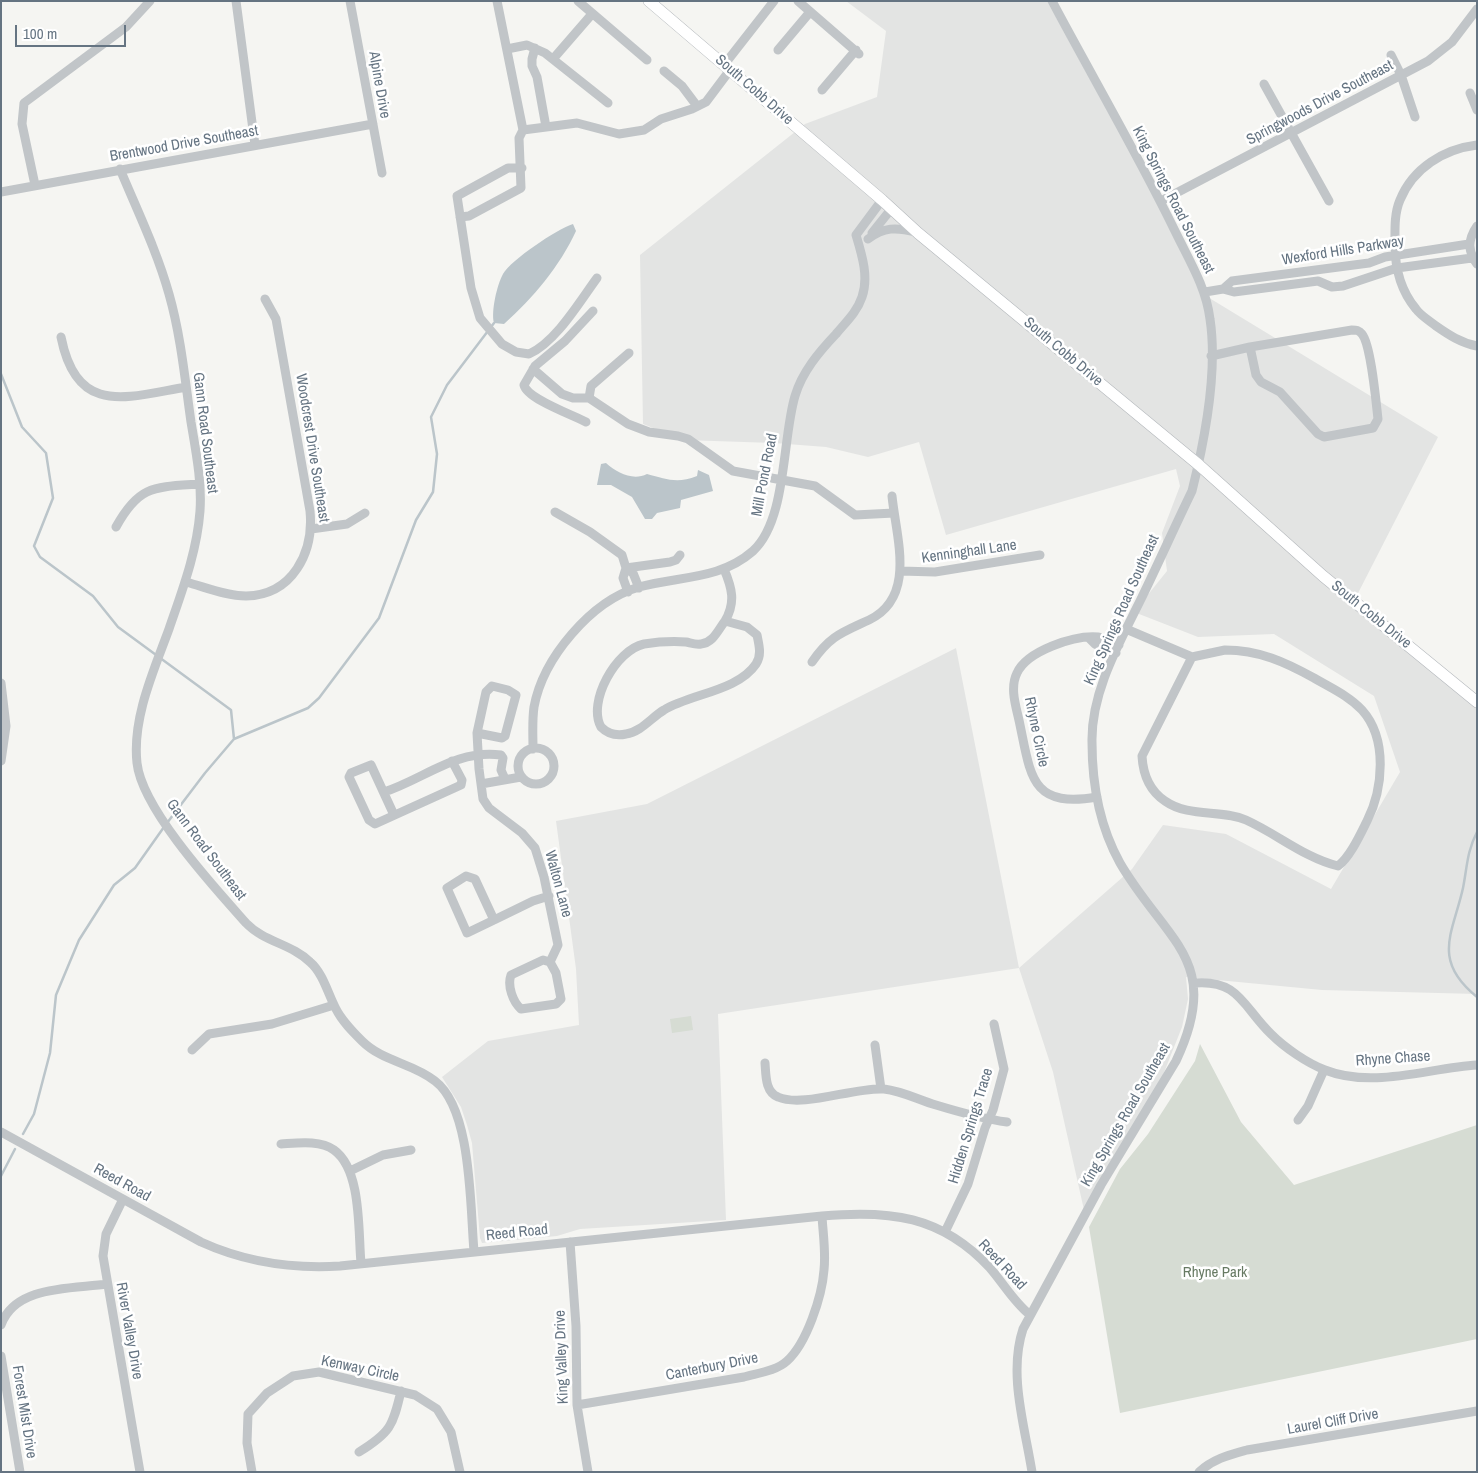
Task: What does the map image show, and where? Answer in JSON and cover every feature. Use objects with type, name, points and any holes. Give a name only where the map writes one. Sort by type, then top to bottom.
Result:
[{"type":"main road","name":"South Cobb Drive","points":[[649,1],[892,208],[918,233],[1199,465],[1322,576],[1477,702]]},
{"type":"street","points":[[34,185],[22,124],[24,103],[126,27],[150,1]]},
{"type":"street","points":[[236,1],[255,145]]},
{"type":"street","name":"Alpine Drive","points":[[350,1],[382,174]]},
{"type":"street","points":[[460,217],[469,216],[506,194],[519,190],[522,185],[519,138],[524,130],[497,1]]},
{"type":"street","points":[[578,1],[648,60]]},
{"type":"street","points":[[524,130],[576,123],[619,134],[630,134],[652,126],[666,117],[697,106],[711,98],[727,67],[774,1]]},
{"type":"street","points":[[798,1],[858,52],[822,90]]},
{"type":"street","name":"King Springs Road Southeast","points":[[1032,1472],[1016,1369],[1018,1343],[1029,1314],[1101,1185],[1176,1061],[1192,1017],[1195,1001],[1194,983],[1190,967],[1178,944],[1119,860],[1104,826],[1097,798],[1092,756],[1093,724],[1100,692],[1126,629],[1192,491],[1199,465],[1209,401],[1211,356],[1210,319],[1204,292],[1160,201],[1052,1]]},
{"type":"street","name":"Springwoods Drive Southeast","points":[[1160,201],[1428,61],[1452,42],[1477,9]]},
{"type":"street","points":[[778,50],[810,12]]},
{"type":"street","points":[[553,59],[592,14]]},
{"type":"street","points":[[507,49],[527,45],[535,48],[553,59],[608,103]]},
{"type":"street","points":[[535,48],[532,66],[537,77],[546,127]]},
{"type":"street","points":[[1391,55],[1401,75],[1415,117]]},
{"type":"street","points":[[664,72],[682,86],[697,106]]},
{"type":"street","points":[[1264,84],[1329,201]]},
{"type":"street","points":[[1470,92],[1477,110]]},
{"type":"street","name":"Brentwood Drive Southeast","points":[[1,192],[372,124]]},
{"type":"street","points":[[1477,146],[1453,149],[1436,158],[1416,175],[1400,200],[1395,223],[1395,255],[1401,286],[1416,310],[1457,340],[1477,346]]},
{"type":"street","points":[[522,168],[508,168],[457,196],[475,306],[488,330],[502,344],[516,352],[529,354],[546,341],[568,318],[597,278]]},
{"type":"street","name":"Gann Road Southeast","points":[[120,169],[147,233],[169,294],[186,387],[200,484],[198,524],[186,582],[161,650],[143,710],[137,751],[142,780],[161,816],[178,840],[252,930],[270,941],[295,951],[311,962],[334,1005],[348,1026],[372,1050],[392,1061],[432,1078],[450,1097],[464,1142],[474,1251]]},
{"type":"street","name":"Mill Pond Road","points":[[533,749],[534,707],[539,692],[568,638],[587,617],[597,608],[639,588],[702,576],[732,566],[754,550],[768,529],[774,514],[790,418],[798,386],[817,355],[850,318],[862,297],[865,284],[856,235],[860,226],[882,200]]},
{"type":"street","points":[[868,239],[892,208]]},
{"type":"street","points":[[1469,244],[1471,234],[1477,226]]},
{"type":"street","points":[[859,244],[877,232],[892,228],[918,233]]},
{"type":"street","name":"Wexford Hills Parkway","points":[[1204,292],[1223,289],[1234,292],[1318,281],[1332,287],[1343,286],[1397,268],[1474,261],[1469,244],[1395,255],[1369,263],[1232,281],[1223,289]]},
{"type":"street","points":[[1282,275],[1284,285]]},
{"type":"street","name":"Woodcrest Drive Southeast","points":[[186,582],[234,595],[254,595],[270,590],[284,582],[296,570],[308,549],[311,529],[276,318],[266,299]]},
{"type":"street","points":[[586,422],[559,410],[527,392],[524,388],[524,382],[533,369],[565,341],[593,311]]},
{"type":"street","points":[[1211,356],[1250,348],[1352,330],[1360,331],[1364,336],[1369,361],[1378,419],[1376,424],[1373,428],[1324,437],[1318,434],[1280,392],[1261,382],[1256,375],[1250,348]]},
{"type":"street","points":[[62,337],[65,357],[77,375],[89,388],[104,396],[120,398],[186,387]]},
{"type":"street","points":[[589,398],[591,386],[629,353]]},
{"type":"street","points":[[533,369],[562,394],[572,398],[589,398],[635,427],[649,432],[688,439],[732,471],[815,486],[855,515],[894,513]]},
{"type":"street","points":[[116,527],[129,504],[145,491],[164,487],[200,484]]},
{"type":"street","points":[[812,662],[829,640],[885,610],[896,593],[901,571],[892,496]]},
{"type":"street","points":[[555,512],[622,555],[626,568],[623,578],[628,592]]},
{"type":"street","points":[[311,529],[347,524],[364,513]]},
{"type":"street","points":[[626,568],[670,562],[676,560],[680,555]]},
{"type":"street","name":"Kenninghall Lane","points":[[901,571],[935,572],[1040,555]]},
{"type":"street","points":[[626,568],[633,573],[639,588]]},
{"type":"street","points":[[724,569],[732,589],[732,609],[711,641],[700,645],[667,642],[642,645],[631,651],[614,667],[600,695],[597,717],[602,728],[614,735],[631,733],[664,710],[728,684],[746,674],[756,664],[760,650],[757,635],[746,627],[725,621]]},
{"type":"street","points":[[1126,629],[1192,656],[1225,650],[1258,652],[1274,658],[1342,694],[1368,718],[1378,744],[1379,787],[1372,810],[1340,865],[1336,866],[1307,853],[1246,820],[1222,814],[1176,808],[1153,789],[1145,776],[1142,756],[1192,656]]},
{"type":"street","name":"Rhyne Circle","points":[[1097,798],[1071,800],[1058,798],[1046,793],[1036,783],[1028,764],[1014,690],[1017,671],[1032,656],[1069,640],[1098,637],[1117,649]]},
{"type":"street","name":"Walton Lane","points":[[477,733],[500,738],[505,736],[516,698],[514,693],[496,686],[488,688],[477,733],[481,784],[484,799],[489,808],[522,833],[535,848],[549,896],[558,945],[550,962]]},
{"type":"street","points":[[1,761],[6,726],[2,688]]},
{"type":"street","points":[[533,749],[546,751],[551,757],[553,772],[545,782],[535,784],[528,782],[521,776],[518,768],[520,760],[526,751],[533,749]]},
{"type":"street","points":[[384,792],[452,761],[479,754],[486,759],[520,760]]},
{"type":"street","points":[[502,758],[501,770],[505,779]]},
{"type":"street","points":[[394,815],[371,765],[355,770],[349,775],[372,823],[394,815],[461,785],[462,780],[452,761]]},
{"type":"street","points":[[481,784],[521,776]]},
{"type":"street","points":[[494,920],[472,876],[458,880],[447,888],[466,933],[494,920],[533,901],[549,896]]},
{"type":"street","points":[[543,960],[550,962],[561,991],[560,1002],[529,1009],[519,1007],[511,990],[510,975],[543,960]]},
{"type":"street","name":"Rhyne Chase","points":[[1194,983],[1221,984],[1236,992],[1272,1035],[1294,1052],[1324,1070],[1356,1077],[1377,1077],[1477,1065]]},
{"type":"street","points":[[192,1050],[209,1034],[272,1024],[334,1005]]},
{"type":"street","name":"Hidden Springs Trace","points":[[945,1232],[968,1184],[1004,1069],[994,1024]]},
{"type":"street","points":[[875,1045],[881,1089]]},
{"type":"street","points":[[765,1063],[768,1088],[776,1097],[784,1099],[808,1099],[881,1089],[900,1092],[938,1106],[989,1120],[1006,1122]]},
{"type":"street","points":[[1298,1120],[1308,1106],[1324,1070]]},
{"type":"street","name":"Reed Road","points":[[1,1132],[192,1238],[234,1255],[268,1264],[304,1267],[360,1264],[822,1216],[866,1213],[894,1214],[921,1221],[945,1232],[980,1258],[1029,1314]]},
{"type":"street","points":[[281,1144],[309,1143],[326,1146],[339,1155],[350,1171],[354,1189],[360,1264]]},
{"type":"street","points":[[350,1171],[383,1155],[411,1150]]},
{"type":"street","name":"River Valley Drive","points":[[123,1199],[104,1240],[103,1256],[140,1472]]},
{"type":"street","name":"Canterbury Drive","points":[[577,1405],[744,1377],[771,1370],[786,1363],[809,1328],[822,1282],[825,1262],[822,1216]]},
{"type":"street","name":"King Valley Drive","points":[[570,1242],[576,1326],[577,1405],[588,1472]]},
{"type":"street","points":[[1,1325],[5,1315],[14,1304],[23,1298],[36,1294],[107,1284]]},
{"type":"street","name":"Forest Mist Drive","points":[[1,1356],[4,1395],[20,1472]]},
{"type":"street","name":"Kenway Circle","points":[[252,1472],[247,1443],[248,1414],[267,1393],[294,1376],[319,1372],[415,1395],[437,1409],[452,1432],[460,1472]]},
{"type":"street","points":[[359,1452],[380,1439],[390,1427],[401,1391]]},
{"type":"street","name":"Laurel Cliff Drive","points":[[1198,1472],[1208,1463],[1247,1450],[1477,1411]]},
{"type":"shaded area","points":[[846,1],[1047,1],[1156,199],[1206,296],[1438,437],[1355,599],[1477,706],[1477,994],[1322,990],[1186,977],[1188,999],[1182,1027],[1161,1080],[1084,1210],[1053,1072],[1019,968],[1132,869],[1163,825],[1226,834],[1331,889],[1400,772],[1374,696],[1274,634],[1198,637],[1134,612],[1167,571],[1162,533],[1180,486],[1176,469],[946,535],[919,442],[868,457],[826,447],[684,440],[643,424],[640,255],[805,124],[877,97],[886,31]]},
{"type":"shaded area","points":[[573,224],[576,231],[570,244],[545,281],[504,324],[494,323],[494,305],[503,274],[515,261],[535,246],[556,232]]},
{"type":"shaded area","points":[[606,463],[625,475],[636,477],[647,474],[672,480],[683,480],[697,476],[698,470],[709,475],[713,491],[681,500],[680,508],[657,513],[652,519],[645,519],[632,497],[611,485],[597,485],[601,464]]},
{"type":"shaded area","points":[[956,648],[1019,968],[718,1014],[726,1220],[580,1229],[557,1236],[482,1243],[472,1143],[461,1107],[442,1077],[488,1041],[579,1025],[576,969],[556,821],[647,804]]},
{"type":"green space","points":[[691,1016],[693,1030],[672,1033],[670,1019]]},
{"type":"green space","name":"Rhyne Park","points":[[1200,1044],[1241,1122],[1294,1185],[1477,1125],[1477,1339],[1120,1413],[1089,1227],[1120,1169],[1148,1134],[1195,1061]]},
{"type":"waterway","points":[[167,823],[234,739],[308,708],[319,698],[379,618],[416,520],[433,492],[437,454],[431,417],[447,385],[494,323]]},
{"type":"waterway","points":[[1,374],[22,427],[46,453],[53,498],[34,546],[40,557],[93,596],[118,627],[231,710],[234,739]]},
{"type":"waterway","points":[[23,1134],[34,1114],[50,1053],[56,995],[79,940],[114,885],[135,868],[164,827]]},
{"type":"waterway","points":[[1477,832],[1469,853],[1449,946],[1454,971],[1463,984],[1477,997]]},
{"type":"waterway","points":[[1,1176],[15,1149]]}]
